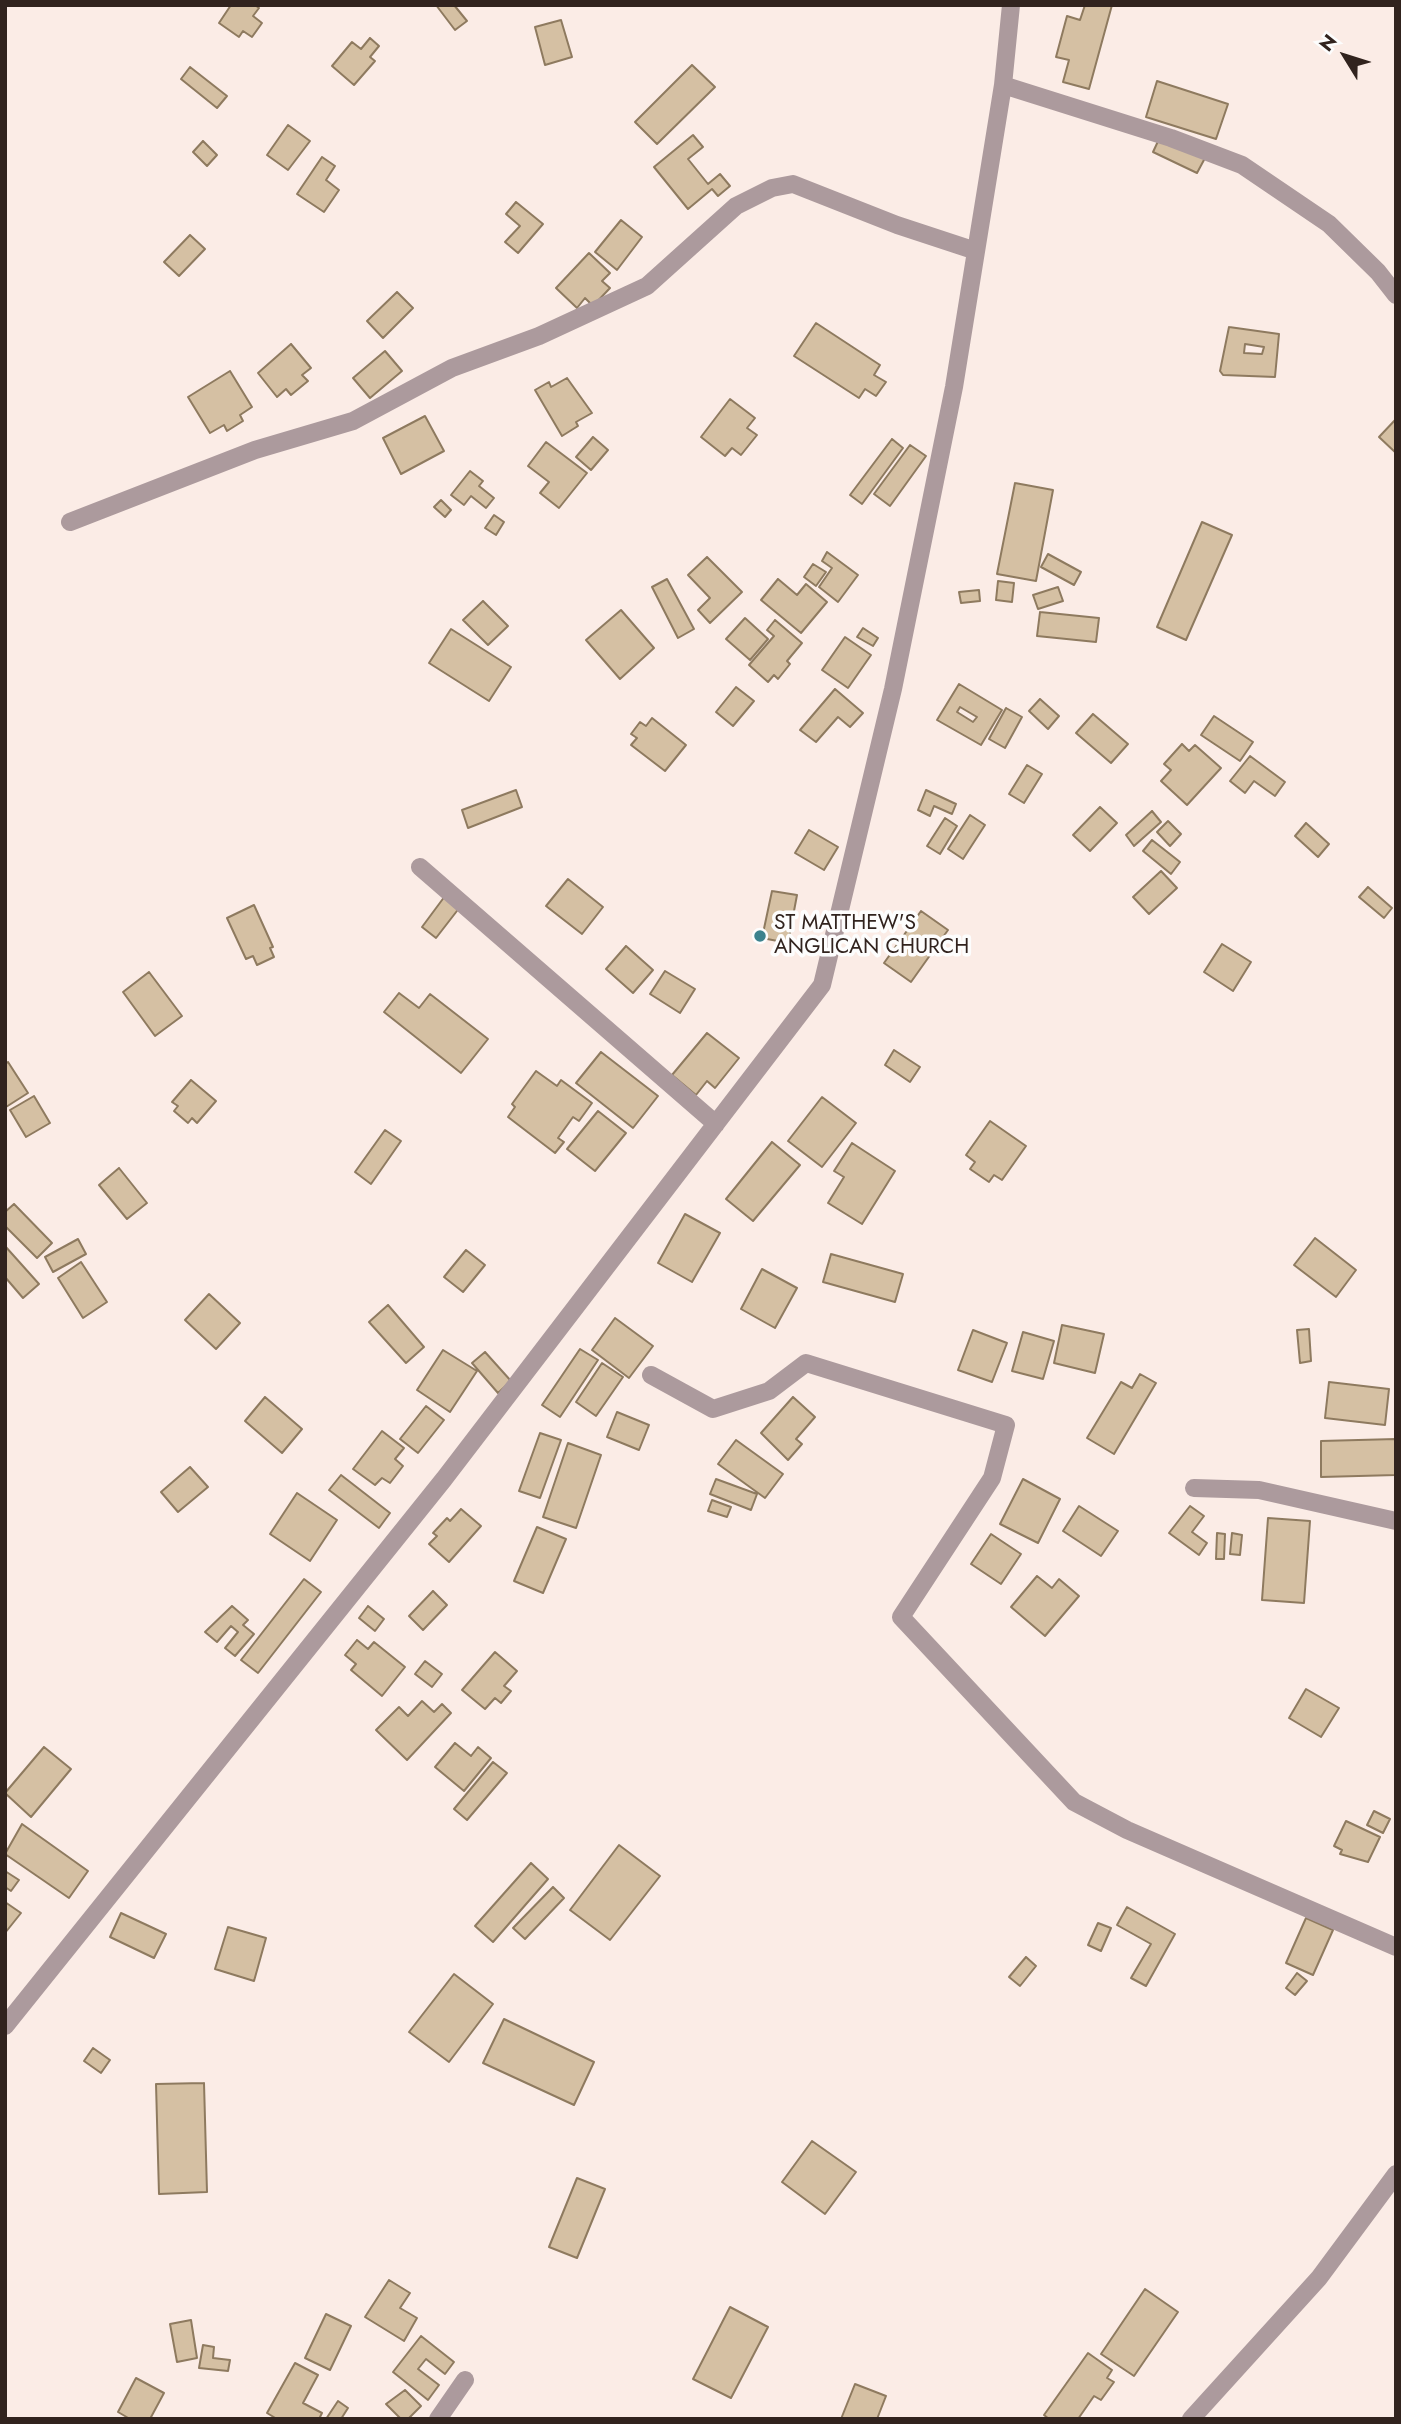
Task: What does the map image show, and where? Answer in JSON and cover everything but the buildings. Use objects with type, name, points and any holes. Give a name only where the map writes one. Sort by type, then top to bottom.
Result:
[{"type":"street","points":[[5,2026],[444,1479],[822,985],[893,689],[954,387],[1003,85],[1011,5]]},
{"type":"street","points":[[1003,85],[1171,138],[1242,165],[1329,224],[1378,272],[1396,295]]},
{"type":"street","points":[[70,522],[256,450],[353,421],[452,368],[539,336],[647,286],[736,206],[772,188],[793,184],[976,251]]},
{"type":"street","points":[[420,867],[716,1124]]},
{"type":"street","points":[[651,1375],[713,1409],[769,1391],[806,1363],[1006,1425],[992,1478],[901,1617],[1074,1802],[1127,1830],[1396,1947]]},
{"type":"street","points":[[1194,1488],[1259,1490],[1396,1521]]},
{"type":"street","points":[[1191,2419],[1320,2278],[1396,2174]]},
{"type":"street","points":[[438,2419],[465,2380]]},
{"type":"place","name":"ST MATTHEW'S ANGLICAN CHURCH","points":[[760,936]]}]
